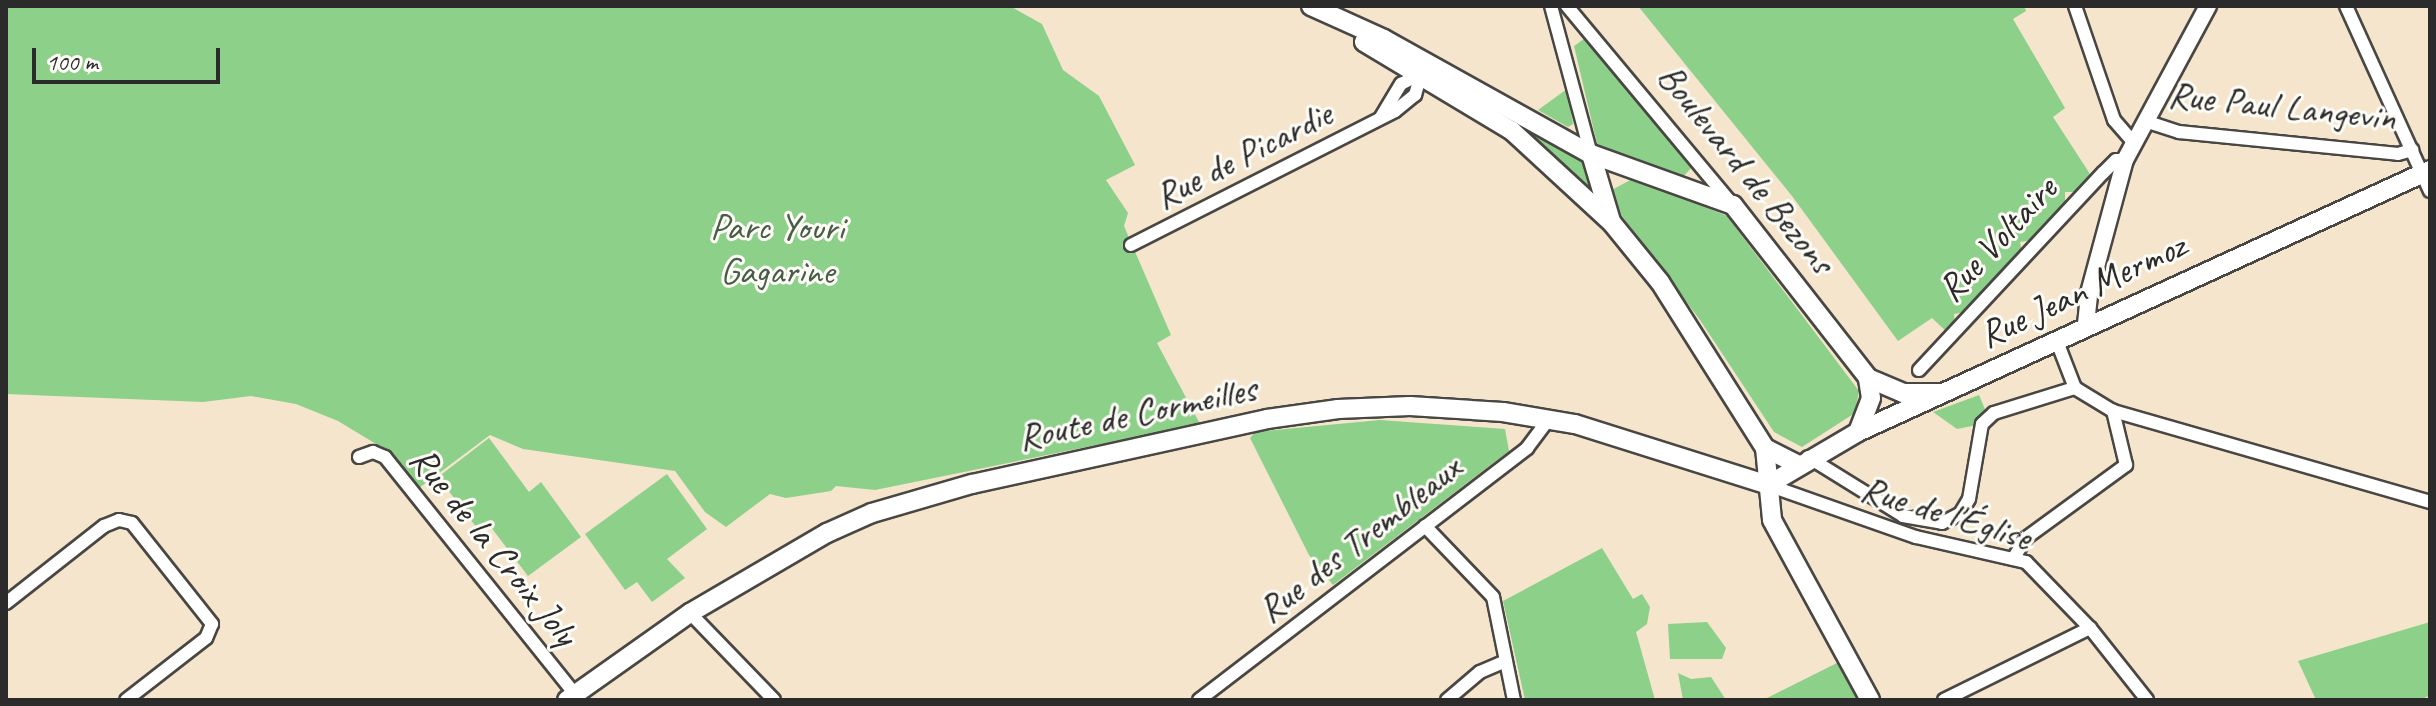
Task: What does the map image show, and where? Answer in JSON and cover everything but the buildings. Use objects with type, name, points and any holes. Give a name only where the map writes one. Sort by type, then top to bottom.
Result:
[{"type":"main road","points":[[1311,6],[1424,68],[1512,131],[1612,223],[1660,282],[1765,448],[1772,520],[1870,700]]},
{"type":"main road","points":[[1441,79],[1591,154],[1733,205]]},
{"type":"main road","points":[[1591,154],[1612,223]]},
{"type":"main road","name":"Rue Jean Mermoz","points":[[1768,485],[1802,460],[1858,432],[2086,324],[2426,171]]},
{"type":"main road","points":[[1599,183],[1637,172]]},
{"type":"main road","name":"Boulevard de Bezons","points":[[1733,205],[1868,378],[1903,393],[1942,393]]},
{"type":"main road","points":[[1858,432],[1871,398],[1868,378]]},
{"type":"main road","name":"Route de Cormeilles","points":[[571,697],[690,613],[827,533],[908,500],[1115,451],[1338,409],[1460,406],[1549,419],[1768,485]]},
{"type":"main road","points":[[1765,448],[1802,460]]},
{"type":"street","points":[[1551,6],[1591,154]]},
{"type":"street","name":"Boulevard de Bezons","points":[[1567,6],[1733,205]]},
{"type":"street","points":[[2075,6],[2114,120],[2133,142]]},
{"type":"street","points":[[2086,324],[2089,293],[2125,160],[2208,6]]},
{"type":"street","points":[[2346,6],[2412,150],[2426,171],[2430,191]]},
{"type":"street","points":[[1401,84],[1403,56]]},
{"type":"street","points":[[1401,84],[1424,68]]},
{"type":"street","points":[[1415,95],[1424,68]]},
{"type":"street","name":"Rue de Picardie","points":[[1131,245],[1381,117],[1441,79]]},
{"type":"street","name":"Rue de Picardie","points":[[1381,117],[1401,84]]},
{"type":"street","name":"Rue Paul Langevin","points":[[2145,121],[2179,132],[2398,154],[2412,150]]},
{"type":"street","name":"Rue Voltaire","points":[[1919,370],[2103,173],[2116,160],[2125,160]]},
{"type":"street","points":[[2056,339],[2075,388],[2113,411],[2430,502]]},
{"type":"street","points":[[1802,460],[1903,516],[1924,524],[1942,523],[1960,514],[1969,499],[1982,424],[1994,413],[2075,388]]},
{"type":"street","points":[[2013,559],[2026,538],[2126,465],[2113,411]]},
{"type":"street","name":"Rue des Trembleaux","points":[[1199,700],[1527,448],[1549,419]]},
{"type":"street","name":"Rue de la Croix Joly","points":[[359,457],[373,452],[385,457],[571,697]]},
{"type":"street","name":"Rue de l'Église","points":[[1768,485],[1916,537],[2013,559],[2036,570],[2090,628],[2147,700]]},
{"type":"street","points":[[6,603],[104,526],[119,520],[132,523],[212,624],[206,638],[126,700]]},
{"type":"street","points":[[1425,526],[1493,597],[1514,700]]},
{"type":"street","points":[[690,613],[774,700]]},
{"type":"street","points":[[1944,700],[2090,628]]},
{"type":"street","points":[[1447,700],[1480,672],[1506,661]]},
{"type":"green space","name":"Parc Youri Gagarine","points":[[6,6],[1010,6],[1042,24],[1063,70],[1099,96],[1135,165],[1106,180],[1128,213],[1124,226],[1171,335],[1157,343],[1200,424],[875,490],[836,486],[831,491],[786,498],[770,494],[726,527],[705,512],[675,471],[523,449],[490,435],[419,488],[391,453],[338,421],[296,404],[251,396],[203,402],[6,394]]},
{"type":"green space","points":[[1638,6],[2024,6],[2026,11],[2013,19],[2065,108],[2053,117],[2090,174],[2075,192],[2065,192],[2065,202],[2032,240],[2020,242],[2022,252],[1966,312],[1954,314],[1955,324],[1948,333],[1932,318],[1898,341],[1792,196]]},
{"type":"green space","points":[[1584,39],[1691,168],[1683,177],[1598,148],[1574,46]]},
{"type":"green space","points":[[1567,89],[1573,124],[1568,127],[1538,110]]},
{"type":"green space","points":[[1509,121],[1588,163],[1596,195]]},
{"type":"green space","points":[[1634,178],[1727,216],[1859,391],[1855,413],[1802,447],[1774,432],[1700,320],[1613,204],[1610,191]]},
{"type":"green space","points":[[1979,395],[1987,414],[1972,426],[1957,429],[1933,412]]},
{"type":"green space","points":[[1380,420],[1505,429],[1509,451],[1333,585],[1309,555],[1250,438],[1255,432]]},
{"type":"green space","points":[[489,438],[529,492],[541,482],[581,537],[528,576],[487,522],[477,528],[438,477]]},
{"type":"green space","points":[[667,474],[707,529],[667,559],[685,578],[652,602],[637,582],[625,590],[585,534]]},
{"type":"green space","points":[[1602,548],[1633,599],[1642,594],[1650,607],[1647,624],[1636,632],[1655,700],[1525,700],[1503,601]]},
{"type":"green space","points":[[1707,622],[1726,648],[1722,659],[1670,659],[1668,624]]},
{"type":"green space","points":[[2430,622],[2430,695],[2421,700],[2316,700],[2298,661]]},
{"type":"green space","points":[[1839,662],[1859,700],[1763,700]]},
{"type":"green space","points":[[1678,673],[1691,679],[1711,677],[1726,700],[1683,700]]}]
